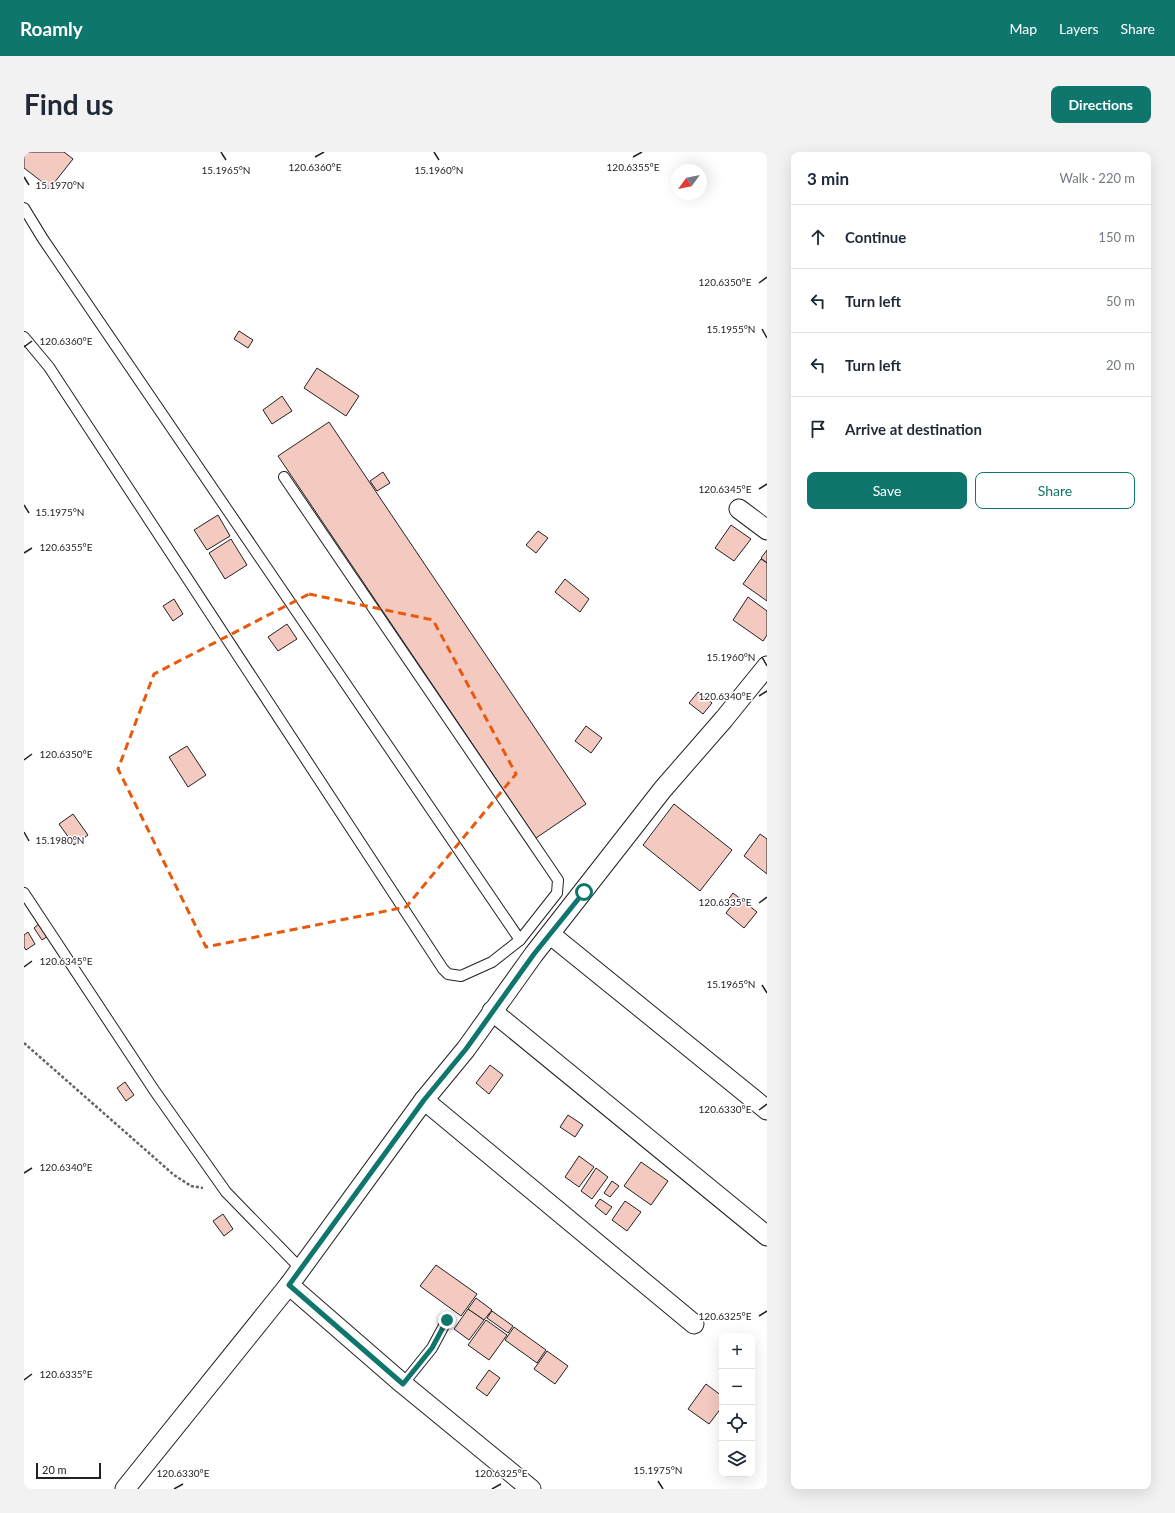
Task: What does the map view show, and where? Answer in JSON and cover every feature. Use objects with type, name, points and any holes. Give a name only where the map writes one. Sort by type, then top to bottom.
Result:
[{"type":"street","points":[[739,510],[767,530]]},
{"type":"street","points":[[125,1489],[289,1285],[424,1100],[466,1049],[492,1011],[663,789],[724,719],[767,666]]},
{"type":"street","points":[[551,935],[767,1110]]},
{"type":"street","points":[[492,1011],[767,1236]]},
{"type":"street","points":[[424,1100],[694,1324]]},
{"type":"street","points":[[289,1285],[403,1384],[531,1489]]},
{"type":"lane","points":[[24,208],[43,239],[520,940]]},
{"type":"lane","points":[[24,337],[49,368],[443,969],[448,974],[460,976],[492,962],[520,940],[557,894],[558,880],[284,477]]},
{"type":"lane","points":[[24,893],[154,1090],[226,1192],[300,1268]]},
{"type":"lane","points":[[403,1384],[432,1348],[447,1320]]},
{"type":"path","points":[[24,1044],[174,1175],[191,1186],[226,1192]]},
{"type":"highlighted area","points":[[309,594],[433,620],[516,774],[406,907],[206,947],[118,769],[154,674]]},
{"type":"building","points":[[24,152],[64,152],[73,159],[50,188],[24,168]]},
{"type":"building","points":[[239,331],[253,340],[248,348],[234,339]]},
{"type":"building","points":[[317,368],[359,396],[346,416],[304,388]]},
{"type":"building","points":[[282,396],[292,411],[272,424],[263,410]]},
{"type":"building","points":[[329,422],[586,804],[536,838],[278,456]]},
{"type":"building","points":[[383,472],[390,483],[377,491],[370,481]]},
{"type":"building","points":[[218,515],[230,536],[207,550],[194,530]]},
{"type":"building","points":[[731,525],[751,539],[734,561],[715,548]]},
{"type":"building","points":[[538,531],[548,538],[536,553],[526,545]]},
{"type":"building","points":[[231,539],[247,565],[225,579],[209,553]]},
{"type":"building","points":[[767,550],[767,563],[761,558]]},
{"type":"building","points":[[761,559],[767,563],[767,601],[743,584]]},
{"type":"building","points":[[565,579],[589,599],[580,612],[555,592]]},
{"type":"building","points":[[748,597],[767,611],[767,635],[763,641],[733,620]]},
{"type":"building","points":[[174,599],[183,614],[173,621],[163,606]]},
{"type":"building","points":[[287,624],[297,639],[278,651],[268,637]]},
{"type":"building","points":[[698,692],[712,703],[703,714],[689,703]]},
{"type":"building","points":[[586,726],[602,738],[591,753],[575,741]]},
{"type":"building","points":[[187,746],[206,775],[188,787],[169,757]]},
{"type":"building","points":[[674,804],[732,850],[700,891],[643,845]]},
{"type":"building","points":[[73,814],[88,835],[74,845],[59,824]]},
{"type":"building","points":[[760,834],[767,839],[767,874],[744,856]]},
{"type":"building","points":[[733,893],[757,912],[744,928],[726,913],[732,905],[727,901]]},
{"type":"building","points":[[40,923],[48,936],[42,940],[34,928]]},
{"type":"building","points":[[28,932],[35,944],[26,950],[24,947],[24,935]]},
{"type":"building","points":[[490,1065],[503,1075],[489,1094],[476,1083]]},
{"type":"building","points":[[125,1082],[134,1095],[126,1101],[117,1088]]},
{"type":"building","points":[[568,1115],[583,1125],[575,1137],[560,1127]]},
{"type":"building","points":[[579,1156],[594,1167],[579,1187],[565,1177]]},
{"type":"building","points":[[641,1162],[668,1181],[651,1205],[624,1186]]},
{"type":"building","points":[[596,1168],[608,1177],[592,1199],[581,1191]]},
{"type":"building","points":[[612,1181],[619,1186],[610,1197],[604,1193]]},
{"type":"building","points":[[600,1199],[612,1207],[606,1215],[595,1206]]},
{"type":"building","points":[[625,1201],[641,1212],[627,1231],[612,1220]]},
{"type":"building","points":[[223,1214],[233,1229],[224,1236],[213,1221]]},
{"type":"building","points":[[436,1265],[477,1294],[461,1316],[420,1286]]},
{"type":"building","points":[[476,1298],[492,1310],[484,1320],[468,1309]]},
{"type":"building","points":[[468,1309],[484,1320],[469,1340],[454,1329]]},
{"type":"building","points":[[492,1311],[513,1326],[508,1333],[487,1318]]},
{"type":"building","points":[[486,1320],[507,1335],[489,1360],[468,1345]]},
{"type":"building","points":[[514,1327],[546,1350],[537,1363],[505,1340]]},
{"type":"building","points":[[547,1351],[568,1366],[555,1384],[534,1369]]},
{"type":"building","points":[[489,1370],[500,1378],[487,1396],[476,1388]]},
{"type":"building","points":[[706,1384],[719,1394],[719,1411],[709,1424],[688,1409]]},
{"type":"route","points":[[447,1320],[432,1348],[403,1384],[289,1285],[424,1100],[466,1049],[492,1011],[522,973],[534,954],[551,935],[584,892]]}]
